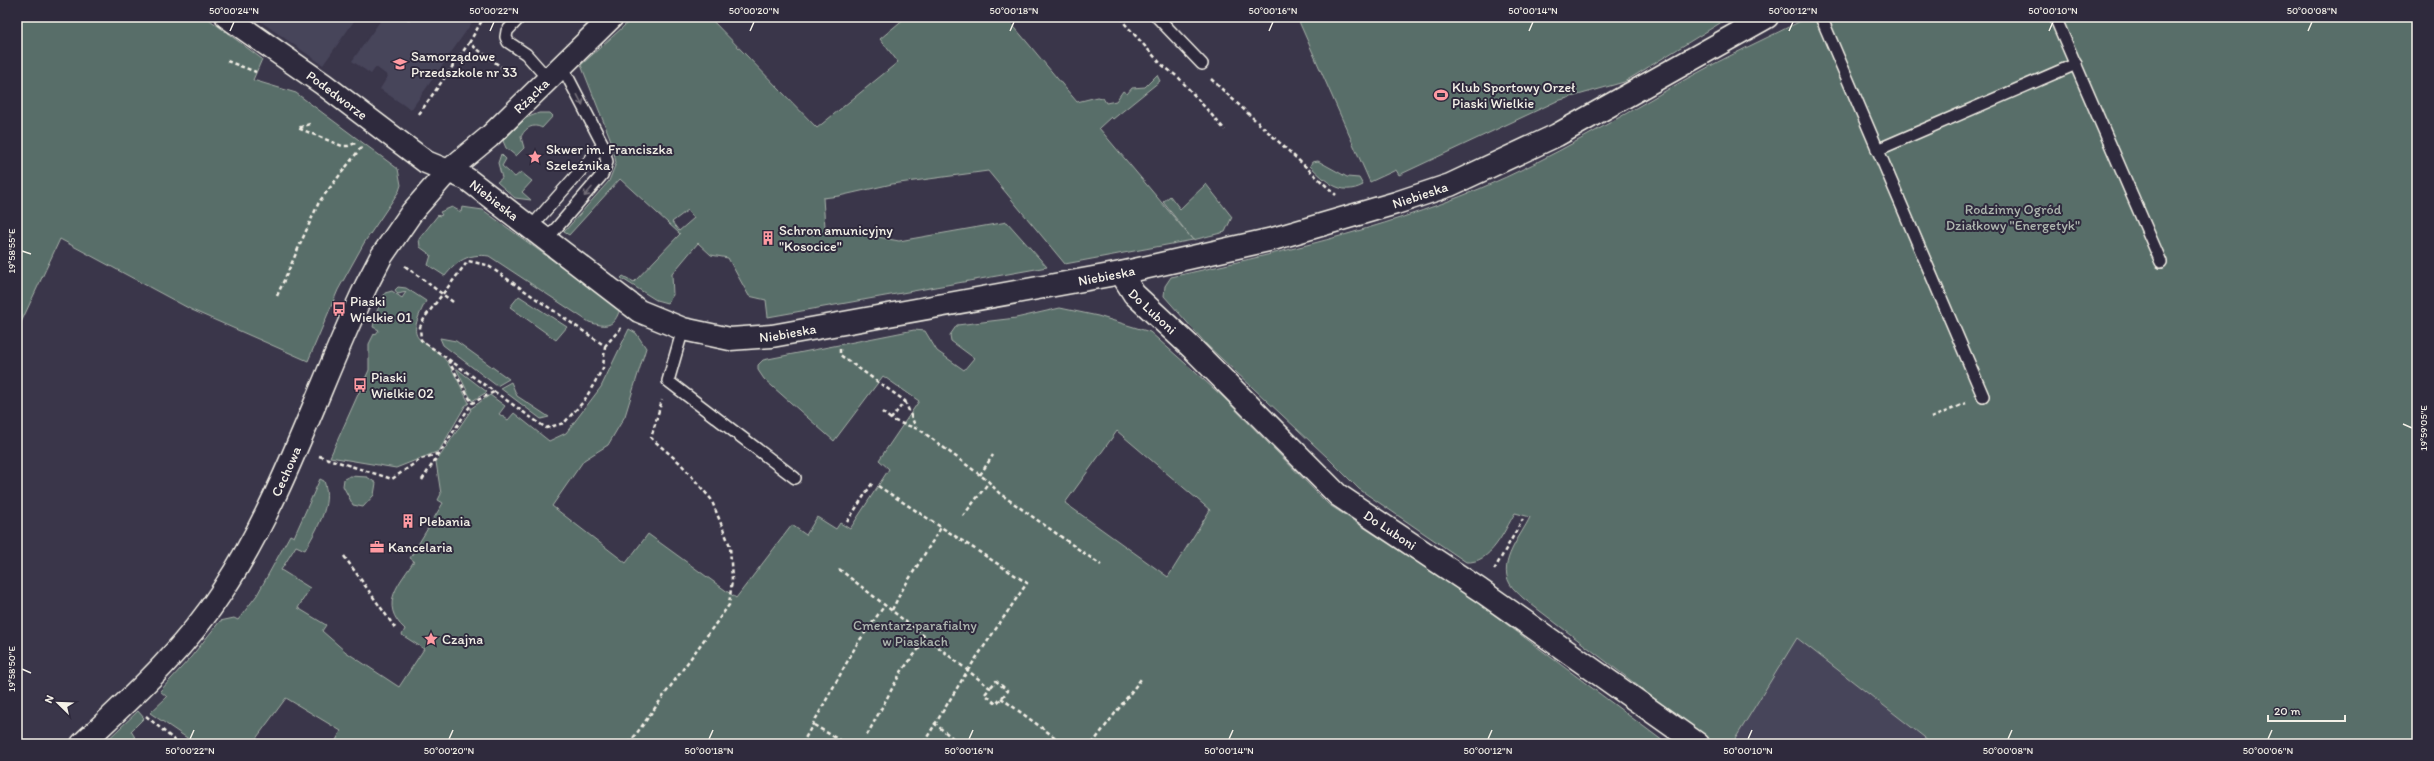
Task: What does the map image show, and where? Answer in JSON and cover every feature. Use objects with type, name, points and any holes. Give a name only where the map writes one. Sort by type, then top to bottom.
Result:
[{"type":"street","name":"Podedworze","points":[[227,17],[323,84],[426,162],[448,171]]},
{"type":"street","name":"Rżącka","points":[[448,171],[489,137],[612,17]]},
{"type":"street","name":"Niebieska","points":[[448,171],[467,179],[639,311],[683,329],[730,339],[772,336],[1121,273],[1273,239],[1450,185],[1557,135],[1767,17]]},
{"type":"street","name":"Cechowa","points":[[82,744],[169,659],[223,590],[251,543],[276,493],[347,325],[381,257],[412,212],[448,171]]},
{"type":"street","name":"Do Luboni","points":[[1121,273],[1134,294],[1192,348],[1338,495],[1480,590],[1698,744]]},
{"type":"lane","points":[[1157,17],[1202,64]]},
{"type":"lane","points":[[1821,17],[1983,396]]},
{"type":"lane","points":[[2055,17],[2161,262]]},
{"type":"lane","points":[[516,18],[507,31],[506,37],[508,42],[555,72],[603,145],[607,162],[602,175],[539,233]]},
{"type":"lane","points":[[1877,150],[2076,64]]},
{"type":"lane","points":[[539,233],[603,145]]},
{"type":"lane","points":[[683,329],[668,381],[795,478]]},
{"type":"path","points":[[419,114],[469,43],[484,17]]},
{"type":"path","points":[[1121,17],[1125,24],[1161,64],[1179,78],[1225,130]]},
{"type":"path","points":[[469,43],[521,81]]},
{"type":"path","points":[[227,61],[256,72]]},
{"type":"path","points":[[1202,64],[1201,70],[1339,197]]},
{"type":"path","points":[[310,124],[298,128],[342,146],[348,146],[361,140]]},
{"type":"path","points":[[277,296],[319,202],[364,143]]},
{"type":"path","points":[[605,346],[486,265],[468,261],[424,317],[420,327],[421,340],[546,428],[564,423],[584,401],[603,368],[605,346],[624,325]]},
{"type":"path","points":[[413,272],[452,302]]},
{"type":"path","points":[[840,348],[840,355],[904,401],[916,428]]},
{"type":"path","points":[[448,359],[472,403]]},
{"type":"path","points":[[629,744],[728,605],[732,580],[730,546],[711,499],[680,464],[651,438],[668,381]]},
{"type":"path","points":[[422,480],[472,403],[494,392]]},
{"type":"path","points":[[1931,418],[1983,396]]},
{"type":"path","points":[[891,419],[904,401]]},
{"type":"path","points":[[882,412],[903,426],[916,428],[989,482],[999,493],[1101,565]]},
{"type":"path","points":[[319,456],[392,479],[421,459],[440,453]]},
{"type":"path","points":[[980,475],[993,455]]},
{"type":"path","points":[[847,522],[873,482]]},
{"type":"path","points":[[963,516],[989,482]]},
{"type":"path","points":[[878,486],[942,526],[1027,583],[968,670],[934,723],[923,744]]},
{"type":"path","points":[[1480,590],[1500,560],[1523,519]]},
{"type":"path","points":[[892,610],[901,592],[942,526]]},
{"type":"path","points":[[344,556],[396,629]]},
{"type":"path","points":[[839,569],[990,688]]},
{"type":"path","points":[[802,744],[814,725],[857,644],[885,605]]},
{"type":"path","points":[[866,735],[901,672],[927,638]]},
{"type":"path","points":[[1092,744],[1141,679]]},
{"type":"path","points":[[996,681],[1008,691],[996,704],[985,694],[990,688],[996,681]]},
{"type":"path","points":[[1002,698],[1064,744]]},
{"type":"path","points":[[146,717],[179,744]]},
{"type":"path","points":[[934,723],[960,744]]},
{"type":"path","points":[[814,725],[846,744]]},
{"type":"shaded area","points":[[262,17],[357,17],[323,65],[260,21]]},
{"type":"shaded area","name":"Samorządowe Przedszkole nr 33","points":[[383,17],[476,17],[411,110],[380,89],[388,76],[376,67],[371,74],[352,61]]},
{"type":"shaded area","points":[[1797,638],[1933,744],[1732,744]]},
{"type":"green space","points":[[17,17],[206,17],[262,59],[253,80],[296,93],[398,169],[401,185],[399,191],[364,243],[338,290],[308,361],[192,310],[60,239],[17,331]]},
{"type":"green space","points":[[634,17],[709,17],[817,128],[898,62],[880,39],[906,17],[1006,17],[1077,102],[1097,97],[1103,98],[1106,103],[1116,101],[1123,91],[1127,94],[1132,88],[1145,87],[1157,75],[1160,81],[1113,119],[1111,117],[1099,128],[1193,240],[1065,264],[988,171],[892,184],[839,196],[823,198],[825,227],[899,241],[1007,222],[1047,267],[768,317],[766,300],[749,296],[728,258],[711,255],[698,243],[672,274],[673,295],[667,303],[656,300],[621,278],[623,276],[634,282],[680,234],[620,179],[569,235],[564,232],[609,181],[616,163],[612,143],[581,65]],"holes":[[[688,210],[694,218],[679,231],[672,222]]]},
{"type":"green space","name":"Klub Sportowy Orzeł Piaski Wielkie","points":[[1297,17],[1730,17],[1624,82],[1557,101],[1399,175],[1396,170],[1370,182]]},
{"type":"green space","name":"Rodzinny Ogród Działkowy \"Energetyk\"","points":[[1809,17],[2417,17],[2417,744],[1933,744],[1797,638],[1732,744],[1714,744],[1523,598],[1513,588],[1507,576],[1509,558],[1512,549],[1530,517],[1515,513],[1496,545],[1490,552],[1483,558],[1466,562],[1359,489],[1327,457],[1207,345],[1164,296],[1165,286],[1171,277],[1288,250],[1365,229],[1442,204],[1479,189],[1559,151],[1703,70]]},
{"type":"green space","points":[[539,113],[550,113],[553,116],[542,128],[532,126],[525,131],[521,137],[524,148],[516,156],[506,148],[503,141],[526,118]]},
{"type":"green space","points":[[501,154],[506,159],[502,166],[515,177],[521,172],[532,181],[522,192],[531,200],[515,198],[497,182],[502,178],[498,163]]},
{"type":"green space","points":[[1318,161],[1347,177],[1359,178],[1363,185],[1347,189],[1334,186],[1310,166],[1312,162]]},
{"type":"green space","points":[[1206,184],[1232,217],[1225,232],[1193,240],[1163,202],[1170,196],[1180,209]]},
{"type":"green space","points":[[452,207],[461,212],[462,207],[483,210],[620,309],[618,315],[612,323],[605,325],[589,322],[489,256],[482,255],[464,259],[454,266],[445,276],[428,265],[431,255],[420,247],[419,239],[438,215],[442,215],[440,212]]},
{"type":"green space","points":[[398,287],[406,288],[426,301],[419,316],[416,334],[419,339],[447,362],[469,403],[465,406],[439,451],[396,468],[330,457],[369,370],[369,344],[374,334],[375,335],[379,330],[373,327],[377,311],[385,293],[392,291],[402,298],[406,292],[398,294],[395,290]]},
{"type":"green space","points":[[519,296],[567,327],[556,340],[510,307]]},
{"type":"green space","name":"Cmentarz parafialny w Piaskach","points":[[1060,308],[1098,316],[1150,332],[1222,396],[1328,504],[1473,599],[1667,744],[334,744],[341,731],[286,698],[252,744],[196,744],[150,713],[167,697],[160,691],[191,657],[220,621],[234,618],[238,620],[257,595],[290,535],[294,537],[320,479],[324,481],[326,490],[325,508],[322,517],[305,550],[296,546],[281,570],[310,588],[298,608],[326,625],[322,631],[346,652],[399,687],[424,649],[402,635],[405,629],[397,620],[393,611],[392,602],[394,594],[398,585],[414,561],[410,558],[443,503],[438,500],[441,494],[436,462],[471,410],[470,409],[490,395],[505,406],[499,414],[508,420],[514,413],[549,441],[566,433],[601,387],[629,329],[636,333],[646,348],[625,416],[608,445],[584,460],[552,506],[626,563],[648,534],[736,598],[792,525],[806,535],[817,517],[836,529],[840,523],[850,529],[889,469],[879,460],[919,401],[883,376],[834,441],[764,379],[758,370],[758,365],[763,360],[914,330],[925,331],[937,351],[964,370],[974,358],[951,341],[950,335],[957,325],[1016,318]],"holes":[[[1117,431],[1210,510],[1168,577],[1065,503]]]},
{"type":"green space","points":[[440,338],[456,341],[509,379],[497,386],[443,345]]},
{"type":"green space","points":[[456,368],[487,392],[472,401]]},
{"type":"green space","points":[[511,382],[517,396],[549,417],[541,419],[500,388]]},
{"type":"green space","points":[[350,476],[367,477],[376,483],[374,495],[363,507],[353,505],[343,486],[344,479]]},
{"type":"green space","points":[[138,711],[144,718],[131,731],[139,744],[103,744]]},
{"type":"place","name":"Samorządowe Przedszkole nr 33","points":[[400,64]]},
{"type":"place","name":"Klub Sportowy Orzeł Piaski Wielkie","points":[[1441,95]]},
{"type":"place","name":"Skwer im. Franciszka Szeleźnika","points":[[535,157]]},
{"type":"place","name":"Schron amunicyjny \"Kosocice\"","points":[[768,238]]},
{"type":"place","name":"Piaski Wielkie 01","points":[[339,309]]},
{"type":"place","name":"Piaski Wielkie 02","points":[[360,385]]},
{"type":"place","name":"Plebania","points":[[408,521]]},
{"type":"place","name":"Kancelaria","points":[[377,547]]},
{"type":"place","name":"Czajna","points":[[431,639]]}]
